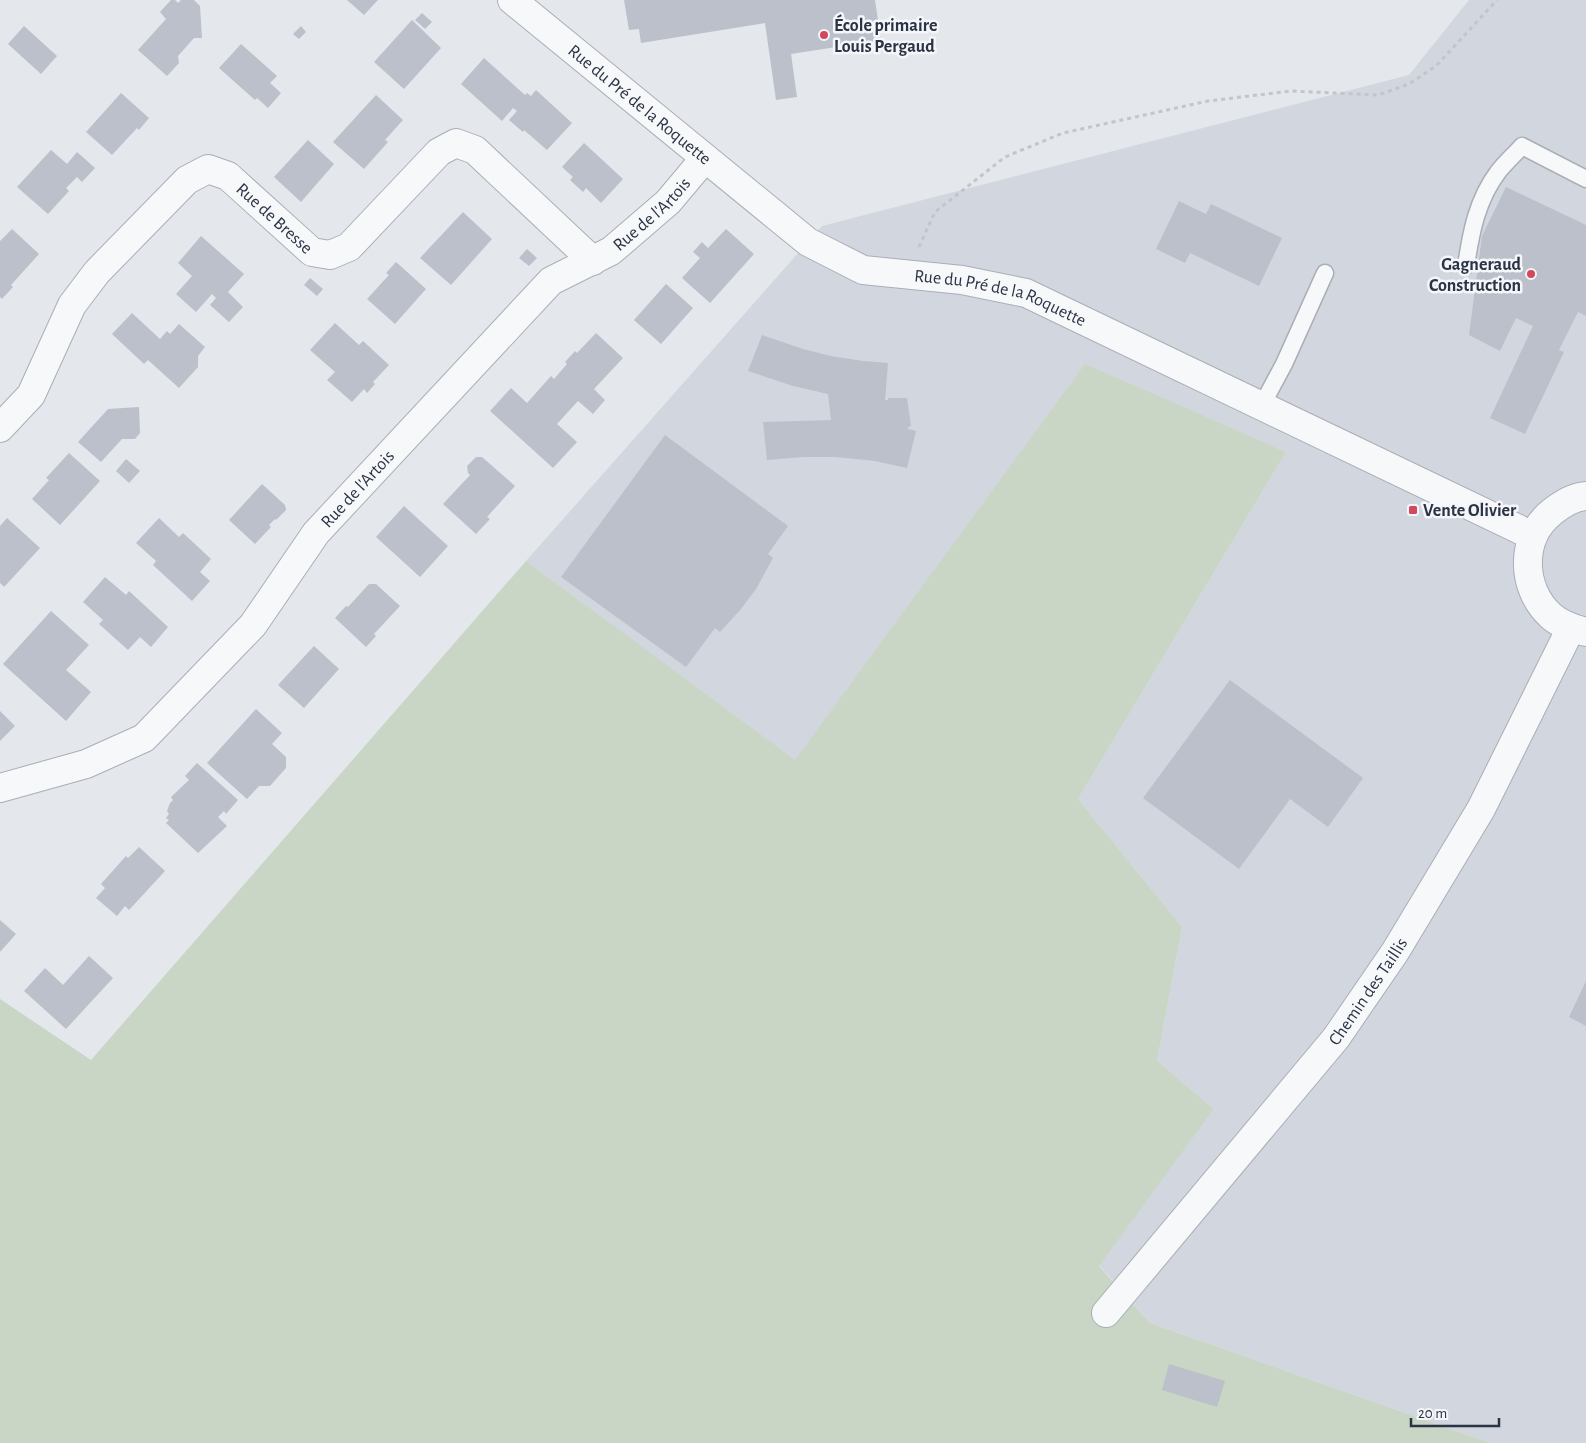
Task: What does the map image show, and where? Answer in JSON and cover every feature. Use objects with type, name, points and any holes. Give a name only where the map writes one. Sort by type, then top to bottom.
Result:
[{"type":"street","name":"Rue du Pré de la Roquette","points":[[512,0],[808,242],[863,270],[962,280],[1026,293],[1532,536]]},
{"type":"street","name":"Rue de Bresse","points":[[0,428],[31,395],[72,305],[97,272],[187,180],[208,170],[228,176],[312,252],[330,255],[349,247],[439,152],[456,143],[475,150],[593,261]]},
{"type":"street","name":"Rue de l'Artois","points":[[0,788],[86,764],[144,738],[254,625],[316,533],[544,288],[551,281],[611,251],[668,202],[705,158]]},
{"type":"street","points":[[1578,630],[1552,617],[1537,600],[1529,580],[1527,558],[1532,536],[1545,517],[1562,504],[1586,496]]},
{"type":"street","name":"Chemin des Taillis","points":[[1106,1313],[1330,1046],[1347,1023],[1395,952],[1481,809],[1578,630]]},
{"type":"lane","points":[[1466,266],[1471,230],[1482,198],[1498,172],[1522,146],[1586,178]]},
{"type":"lane","points":[[1262,405],[1284,364],[1325,273]]},
{"type":"path","points":[[907,274],[935,212],[1005,157],[1063,133],[1208,101],[1291,91],[1378,95],[1409,84],[1436,66],[1497,0]]},
{"type":"shaded area","points":[[1469,0],[1586,0],[1586,1443],[1490,1443],[1150,1323],[1099,1265],[1214,1109],[1157,1061],[1182,927],[1078,799],[1286,452],[1085,365],[795,761],[526,561],[822,226],[1409,75]]},
{"type":"green space","points":[[1085,364],[1286,452],[1078,799],[1182,927],[1157,1061],[1214,1109],[1099,1266],[1150,1323],[1490,1443],[0,1443],[0,999],[91,1060],[526,561],[795,760]]},
{"type":"building","points":[[171,0],[175,0],[178,3],[181,0],[194,0],[200,6],[202,38],[194,38],[178,56],[179,63],[167,76],[138,50],[166,19],[160,12]]},
{"type":"building","points":[[347,0],[378,0],[364,15]]},
{"type":"building","name":"École primaire Louis Pergaud","points":[[624,0],[875,0],[881,40],[791,54],[797,97],[776,100],[765,23],[641,43],[639,29],[629,30]]},
{"type":"building","points":[[422,13],[432,22],[425,29],[415,20]]},
{"type":"building","points":[[412,20],[441,48],[404,89],[374,62]]},
{"type":"building","points":[[24,26],[57,56],[41,74],[8,44]]},
{"type":"building","points":[[301,26],[306,32],[299,39],[293,34]]},
{"type":"building","points":[[241,44],[277,76],[270,83],[281,93],[268,108],[257,98],[255,100],[219,68]]},
{"type":"building","points":[[484,58],[525,95],[527,93],[531,96],[536,90],[572,123],[547,150],[509,120],[517,111],[513,108],[502,121],[461,84]]},
{"type":"building","points":[[121,93],[149,118],[112,155],[86,132]]},
{"type":"building","points":[[376,95],[403,120],[385,140],[388,142],[364,169],[333,142]]},
{"type":"building","points":[[308,140],[334,164],[301,202],[274,177]]},
{"type":"building","points":[[584,143],[623,179],[601,203],[586,188],[583,192],[570,180],[573,177],[562,167]]},
{"type":"building","points":[[51,150],[67,164],[77,152],[95,168],[82,182],[77,177],[66,188],[69,191],[48,214],[17,187]]},
{"type":"building","name":"Gagneraud Construction","points":[[1506,187],[1586,225],[1586,316],[1578,312],[1559,350],[1564,352],[1525,434],[1490,418],[1533,326],[1516,318],[1500,351],[1469,335],[1482,236]]},
{"type":"building","points":[[1179,201],[1206,214],[1211,204],[1282,238],[1259,286],[1190,253],[1185,263],[1156,249]]},
{"type":"building","points":[[463,212],[492,239],[451,285],[420,258]]},
{"type":"building","points":[[12,229],[39,254],[11,285],[13,287],[2,299],[0,297],[0,241]]},
{"type":"building","points":[[726,229],[754,254],[710,303],[682,278],[700,258],[693,252],[702,242],[708,248]]},
{"type":"building","points":[[201,236],[244,274],[228,292],[243,307],[229,322],[210,305],[216,298],[212,294],[196,312],[176,294],[192,276],[178,263]]},
{"type":"building","points":[[527,249],[537,258],[529,266],[519,258]]},
{"type":"building","points":[[396,262],[426,289],[395,324],[367,299],[389,275],[386,273]]},
{"type":"building","points":[[310,278],[323,289],[317,296],[304,285]]},
{"type":"building","points":[[666,284],[693,308],[661,344],[634,320]]},
{"type":"building","points":[[132,313],[160,339],[167,331],[170,334],[179,324],[205,347],[198,356],[198,367],[179,388],[148,360],[144,364],[112,334]]},
{"type":"building","points":[[335,323],[359,345],[363,341],[389,365],[373,382],[375,384],[367,393],[364,389],[352,402],[327,380],[335,372],[310,350]]},
{"type":"building","points":[[596,333],[623,358],[594,389],[605,400],[593,414],[578,401],[557,424],[577,442],[553,468],[490,411],[511,388],[527,403],[551,376],[554,379],[575,351],[577,353]]},
{"type":"building","points":[[762,335],[831,356],[888,363],[885,400],[888,400],[888,398],[907,398],[911,426],[908,429],[916,431],[907,468],[875,461],[836,457],[767,460],[763,422],[831,420],[828,394],[793,386],[748,371]]},
{"type":"building","points":[[139,407],[140,433],[135,439],[122,439],[101,462],[78,442],[108,409]]},
{"type":"building","points":[[665,435],[788,526],[768,554],[773,558],[756,589],[720,632],[715,628],[686,667],[561,577]]},
{"type":"building","points":[[69,453],[100,481],[60,525],[32,499],[49,480],[46,478]]},
{"type":"building","points":[[476,457],[482,457],[515,486],[487,517],[490,519],[476,534],[443,504],[470,475],[467,466]]},
{"type":"building","points":[[126,459],[140,471],[129,483],[116,471]]},
{"type":"building","points":[[262,484],[285,505],[286,510],[269,525],[271,527],[255,544],[229,520]]},
{"type":"building","points":[[404,506],[448,546],[420,577],[376,537]]},
{"type":"building","points":[[7,518],[40,548],[4,587],[0,583],[0,526]]},
{"type":"building","points":[[159,518],[179,537],[183,533],[211,559],[200,572],[210,581],[192,601],[153,565],[156,561],[136,543]]},
{"type":"building","points":[[105,577],[126,595],[129,591],[168,627],[151,647],[140,637],[128,650],[99,624],[103,620],[83,602]]},
{"type":"building","points":[[369,584],[376,584],[400,606],[374,634],[376,636],[366,647],[335,618]]},
{"type":"building","points":[[51,611],[89,645],[66,670],[91,692],[66,721],[3,664]]},
{"type":"building","points":[[314,646],[339,669],[304,708],[278,685]]},
{"type":"building","points":[[1230,680],[1363,778],[1328,827],[1290,799],[1239,869],[1143,798]]},
{"type":"building","points":[[256,709],[282,733],[272,744],[286,757],[286,768],[270,786],[259,786],[247,799],[207,763]]},
{"type":"building","points":[[0,711],[15,726],[0,741]]},
{"type":"building","points":[[197,763],[238,800],[226,814],[224,811],[218,817],[227,826],[198,853],[166,823],[169,820],[166,818],[169,814],[167,811],[173,800],[171,797],[189,780],[185,776]]},
{"type":"building","points":[[139,847],[165,871],[129,910],[125,906],[117,916],[96,898],[105,888],[101,884],[126,856],[128,858]]},
{"type":"building","points":[[0,920],[16,934],[0,952]]},
{"type":"building","points":[[89,956],[113,978],[66,1029],[24,991],[45,968],[63,985]]},
{"type":"building","points":[[1586,981],[1586,1026],[1569,1017]]},
{"type":"building","points":[[1169,1364],[1225,1381],[1217,1407],[1162,1390]]},
{"type":"place","name":"École primaire Louis Pergaud","points":[[824,35]]},
{"type":"place","name":"Gagneraud Construction","points":[[1531,274]]},
{"type":"place","name":"Vente Olivier","points":[[1413,510]]}]
